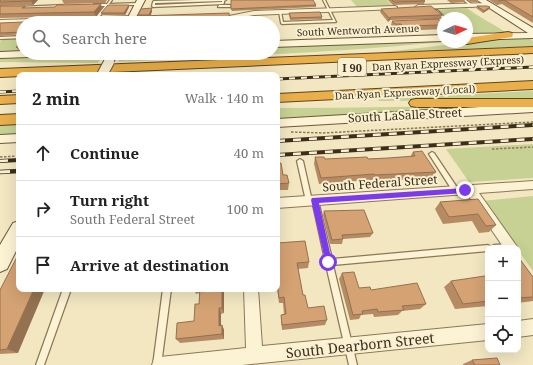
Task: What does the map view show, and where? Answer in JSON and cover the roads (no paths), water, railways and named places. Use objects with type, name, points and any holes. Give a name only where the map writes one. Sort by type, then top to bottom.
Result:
[{"type":"highway","points":[[473,40],[508,35]]},
{"type":"highway","points":[[280,57],[437,44]]},
{"type":"highway","name":"I 90","points":[[0,73],[106,65],[204,64],[533,50]]},
{"type":"highway","name":"Dan Ryan Expressway (Express)","points":[[239,72],[533,59]]},
{"type":"highway","points":[[204,64],[242,60]]},
{"type":"highway","points":[[0,64],[106,65]]},
{"type":"highway","name":"Dan Ryan Expressway (Express)","points":[[280,87],[533,74]]},
{"type":"highway","points":[[0,83],[16,82]]},
{"type":"highway","name":"Dan Ryan Expressway (Local)","points":[[280,98],[533,85]]},
{"type":"highway","points":[[0,100],[16,99]]},
{"type":"highway","points":[[280,105],[533,103]]},
{"type":"highway","points":[[0,112],[16,111]]},
{"type":"highway","points":[[0,120],[16,119]]},
{"type":"main road","points":[[481,0],[533,34]]},
{"type":"main road","points":[[134,16],[139,5]]},
{"type":"main road","points":[[473,37],[533,34]]},
{"type":"main road","name":"South Wentworth Avenue","points":[[280,44],[437,38]]},
{"type":"main road","points":[[0,56],[16,55]]},
{"type":"main road","name":"South LaSalle Street","points":[[280,123],[533,108]]},
{"type":"main road","points":[[0,139],[16,138]]},
{"type":"main road","points":[[0,263],[16,234]]},
{"type":"street","points":[[415,8],[489,5]]},
{"type":"street","points":[[238,16],[254,13],[399,8]]},
{"type":"street","points":[[0,22],[16,21]]},
{"type":"street","name":"South Federal Street","points":[[280,203],[533,185]]},
{"type":"street","points":[[470,190],[509,245]]},
{"type":"street","points":[[251,292],[254,356]]},
{"type":"street","points":[[521,329],[533,327]]},
{"type":"street","name":"South Dearborn Street","points":[[158,365],[485,332]]},
{"type":"lane","points":[[99,16],[111,0]]},
{"type":"lane","points":[[224,0],[223,3],[153,6],[154,2],[224,0]]},
{"type":"lane","points":[[280,12],[282,23],[336,21],[324,0]]},
{"type":"lane","points":[[464,0],[473,6]]},
{"type":"lane","points":[[92,5],[139,5]]},
{"type":"lane","points":[[15,8],[69,6]]},
{"type":"lane","points":[[149,8],[230,6]]},
{"type":"lane","points":[[431,7],[437,13]]},
{"type":"lane","points":[[0,38],[16,37]]},
{"type":"lane","points":[[432,154],[456,191]]},
{"type":"lane","points":[[300,161],[328,262],[353,365]]},
{"type":"lane","points":[[328,262],[485,248]]},
{"type":"lane","points":[[40,365],[66,292]]},
{"type":"lane","points":[[158,365],[167,292]]},
{"type":"railway","points":[[280,79],[533,67]]},
{"type":"railway","points":[[0,92],[16,91]]},
{"type":"railway","points":[[280,141],[533,125]]},
{"type":"railway","points":[[280,155],[533,139]]},
{"type":"railway","points":[[0,161],[16,160]]},
{"type":"railway","points":[[0,172],[16,171]]}]
